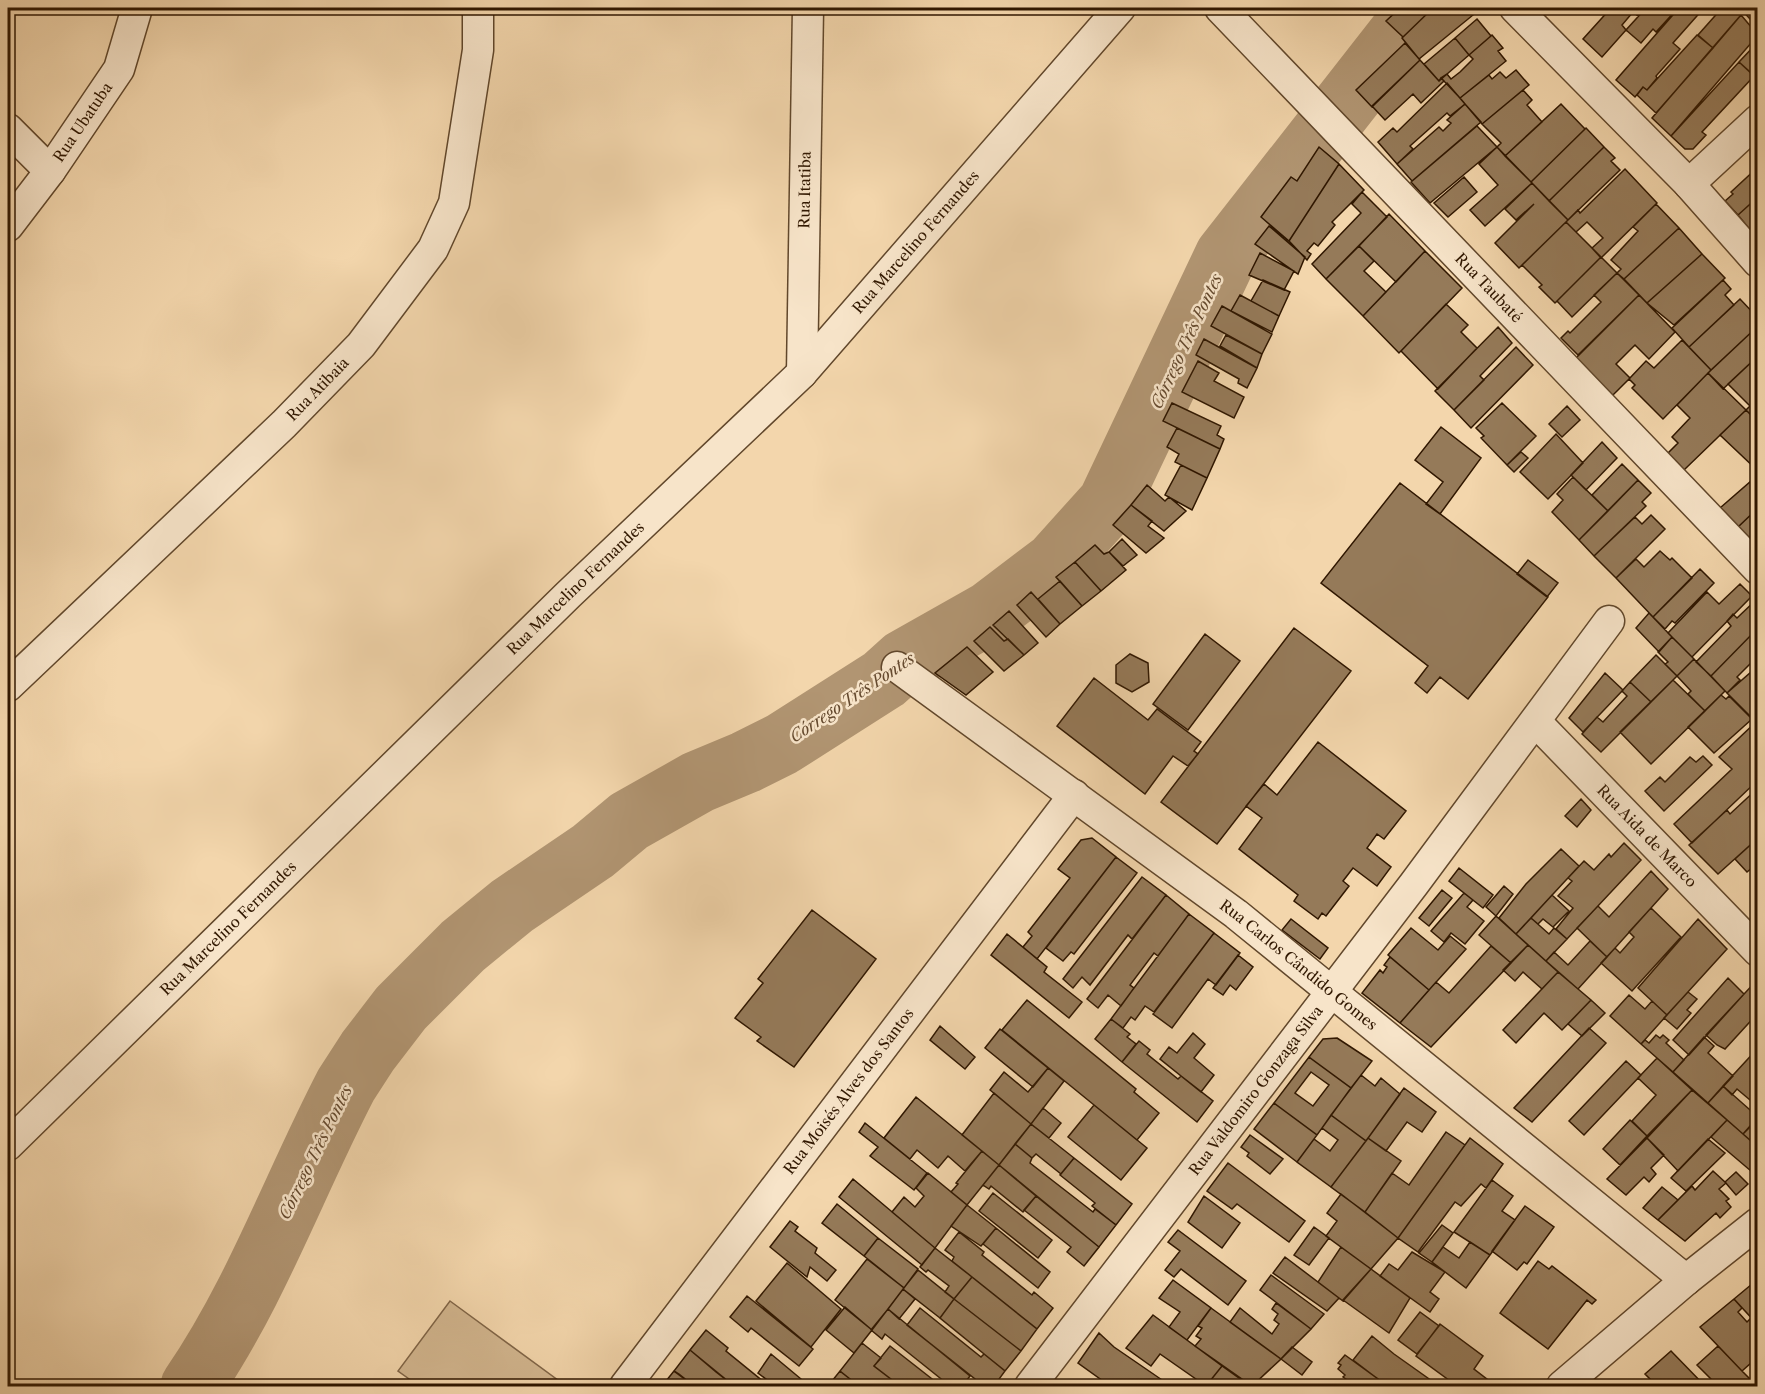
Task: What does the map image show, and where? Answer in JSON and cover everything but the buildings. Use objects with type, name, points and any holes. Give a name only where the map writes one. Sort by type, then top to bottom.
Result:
[{"type":"street","name":"Rua Ubatuba","points":[[8,226],[50,171],[119,69],[137,8]]},
{"type":"street","name":"Rua Atibaia","points":[[8,686],[285,423],[354,353],[433,249],[454,203],[478,50],[478,8]]},
{"type":"street","name":"Rua Itatiba","points":[[802,373],[808,8]]},
{"type":"street","name":"Rua Marcelino Fernandes","points":[[8,1145],[568,595],[802,373],[1120,8]]},
{"type":"street","name":"Rua Taubaté","points":[[1220,8],[1758,569]]},
{"type":"street","points":[[1515,8],[1689,184],[1758,262]]},
{"type":"street","points":[[1689,184],[1758,120]]},
{"type":"street","points":[[8,129],[50,171]]},
{"type":"street","name":"Rua Valdomiro Gonzaga Silva","points":[[1030,1386],[1536,722],[1609,621]]},
{"type":"street","name":"Rua Carlos Cândido Gomes","points":[[897,667],[1236,915],[1686,1280]]},
{"type":"street","name":"Rua Aida de Marco","points":[[1536,722],[1758,951]]},
{"type":"street","name":"Rua Moisés Alves dos Santos","points":[[625,1386],[1074,795]]},
{"type":"street","points":[[1562,1386],[1686,1280],[1758,1223]]},
{"type":"shaded area","points":[[450,1301],[566,1386],[419,1386],[398,1371]]},
{"type":"waterway","name":"Córrego Três Pontes","points":[[192,1386],[236,1314],[346,1085],[368,1051],[401,1008],[463,946],[512,906],[593,851],[629,821],[698,782],[782,744],[884,679],[904,661],[989,613],[1055,563],[1109,503],[1226,256],[1420,8]]}]
